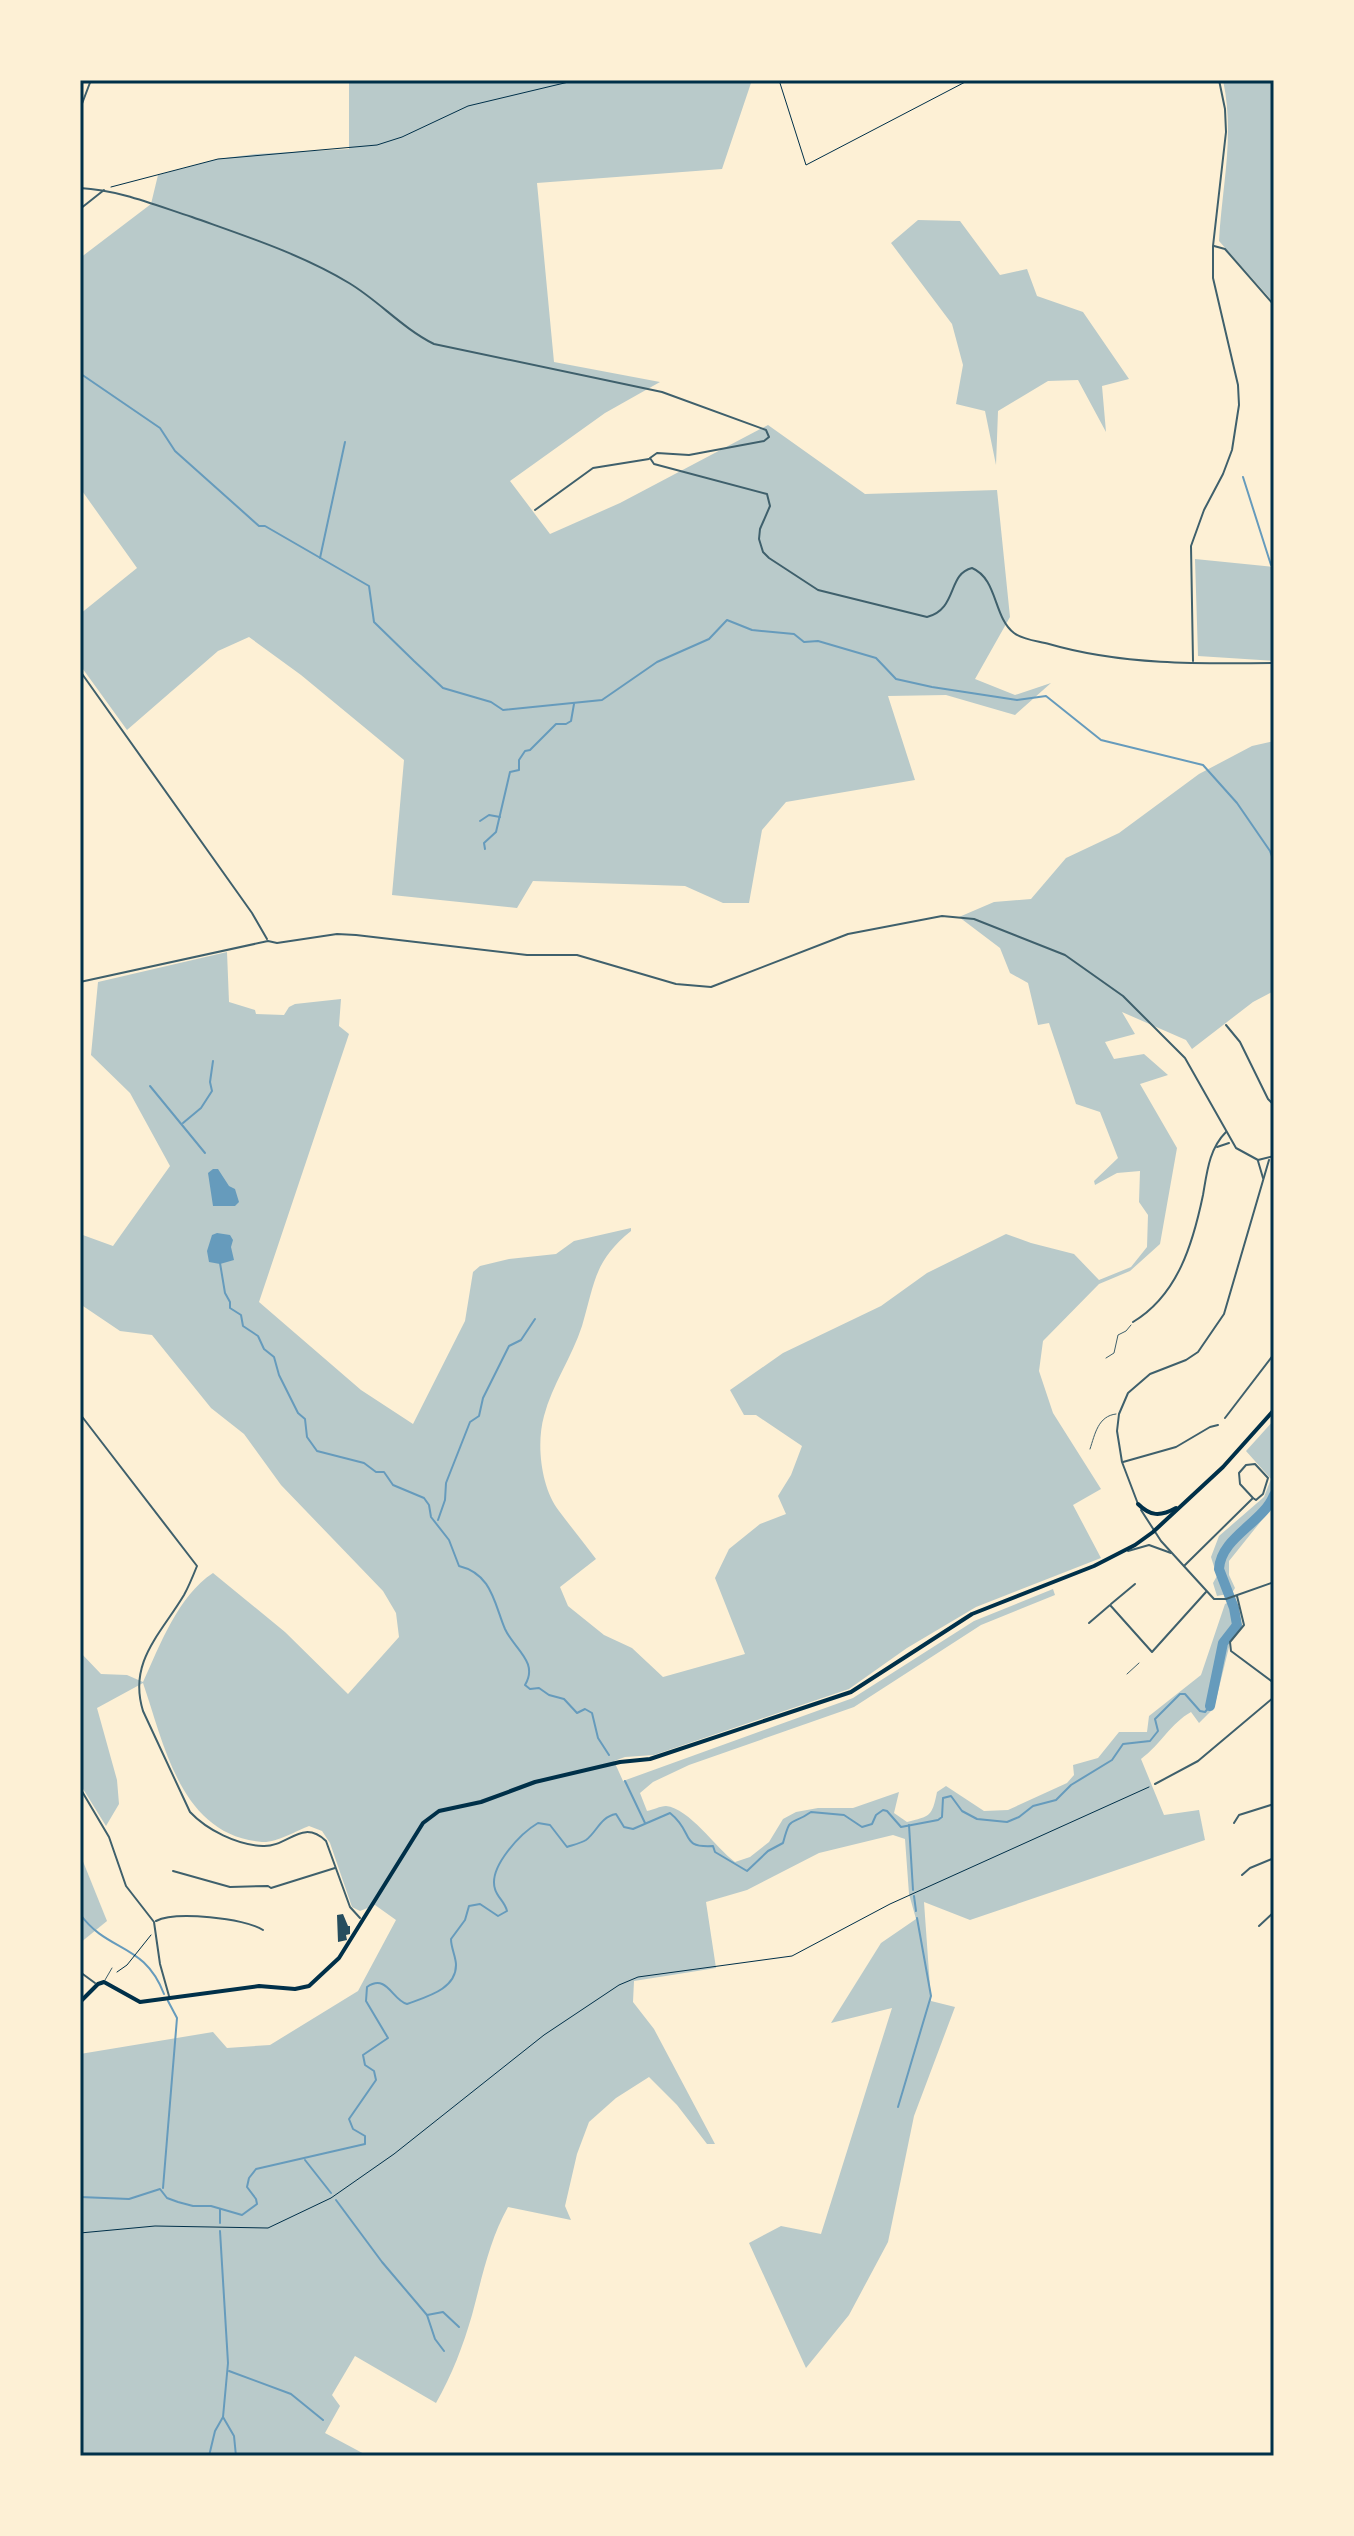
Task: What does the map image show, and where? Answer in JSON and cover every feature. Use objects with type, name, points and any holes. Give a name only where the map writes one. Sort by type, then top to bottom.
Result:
[{"type":"main road","points":[[80,2002],[101,1983],[140,2002],[259,1986],[304,1988],[331,1968],[423,1823],[439,1811],[481,1802],[535,1782],[620,1762],[650,1759],[851,1692],[972,1614],[1115,1555],[1153,1532],[1249,1440],[1274,1410]]},
{"type":"main road","points":[[1138,1504],[1147,1513],[1156,1515],[1168,1513],[1182,1505]]},
{"type":"street","points":[[80,109],[91,80]]},
{"type":"street","points":[[1193,662],[1191,546],[1232,450],[1239,405],[1238,385],[1213,278],[1213,246],[1226,132],[1219,80]]},
{"type":"street","points":[[80,188],[105,190],[233,232],[314,265],[351,284],[411,331],[434,344],[662,392],[763,428],[769,435],[764,441],[689,455],[657,453],[650,458],[593,468],[535,510]]},
{"type":"street","points":[[80,209],[105,190]]},
{"type":"street","points":[[1213,246],[1225,249],[1274,305]]},
{"type":"street","points":[[650,458],[654,464],[767,494],[770,506],[759,539],[763,552],[818,590],[927,617],[944,608],[961,573],[972,568],[986,580],[1009,627],[1020,636],[1085,654],[1193,662],[1274,663]]},
{"type":"street","points":[[80,671],[252,913],[268,941]]},
{"type":"street","points":[[80,982],[268,941],[277,943],[337,934],[528,955],[577,955],[676,984],[711,987],[848,934],[942,916],[974,919],[1065,955],[1123,996],[1185,1058],[1236,1148],[1258,1160],[1274,1156]]},
{"type":"street","points":[[1226,1025],[1240,1042],[1268,1099],[1274,1105]]},
{"type":"street","points":[[1133,1322],[1156,1305],[1182,1267],[1200,1207],[1210,1157],[1226,1132]]},
{"type":"street","points":[[1216,1148],[1232,1142]]},
{"type":"street","points":[[1269,1159],[1224,1314],[1198,1352],[1150,1374],[1128,1393],[1119,1414],[1117,1431],[1122,1462],[1153,1532],[1214,1599],[1226,1599],[1274,1582]]},
{"type":"street","points":[[1258,1160],[1263,1179]]},
{"type":"street","points":[[1225,1418],[1274,1354]]},
{"type":"street","points":[[80,1414],[197,1566],[185,1593],[147,1650],[139,1671],[143,1711],[190,1812],[201,1824],[237,1840],[265,1846],[313,1831],[326,1841],[350,1907],[361,1919]]},
{"type":"street","points":[[1122,1462],[1176,1447],[1218,1425]]},
{"type":"street","points":[[1183,1567],[1253,1498],[1256,1500],[1263,1494],[1268,1478],[1255,1464],[1246,1465],[1239,1473],[1240,1484],[1253,1498]]},
{"type":"street","points":[[1115,1555],[1149,1545],[1172,1554]]},
{"type":"street","points":[[1089,1623],[1135,1584]]},
{"type":"street","points":[[1110,1605],[1152,1652],[1207,1592]]},
{"type":"street","points":[[1235,1596],[1244,1625],[1230,1642],[1231,1651],[1274,1683]]},
{"type":"street","points":[[1155,1784],[1198,1761],[1274,1697]]},
{"type":"street","points":[[80,1788],[109,1837],[126,1886],[154,1922],[169,1997]]},
{"type":"street","points":[[1234,1823],[1239,1815],[1274,1804]]},
{"type":"street","points":[[1242,1875],[1250,1868],[1274,1858]]},
{"type":"street","points":[[173,1871],[230,1887],[271,1888],[336,1867]]},
{"type":"street","points":[[1259,1926],[1274,1912]]},
{"type":"street","points":[[154,1922],[172,1917],[220,1919],[251,1923],[263,1930]]},
{"type":"street","points":[[80,1972],[101,1983]]},
{"type":"lane","points":[[1106,1358],[1114,1353],[1118,1335],[1133,1322]]},
{"type":"lane","points":[[1090,1449],[1104,1418],[1119,1414]]},
{"type":"lane","points":[[1127,1674],[1139,1663]]},
{"type":"lane","points":[[101,1983],[112,1968]]},
{"type":"path","points":[[105,190],[124,182],[218,159],[377,145],[402,137],[468,106],[577,80]]},
{"type":"path","points":[[779,80],[806,165],[969,80]]},
{"type":"path","points":[[80,2233],[167,2226],[268,2228],[331,2198],[394,2154],[544,2035],[619,1985],[638,1977],[792,1956],[890,1904],[1155,1784]]},
{"type":"path","points":[[112,1968],[118,1972],[156,1930]]},
{"type":"shaded area","points":[[349,80],[752,80],[722,169],[537,183],[554,362],[660,382],[605,413],[510,481],[550,534],[620,503],[768,425],[865,494],[997,490],[1010,617],[975,679],[1015,695],[1051,683],[1015,715],[946,695],[888,696],[915,780],[786,802],[762,830],[749,903],[723,903],[685,886],[533,881],[517,908],[392,895],[404,760],[301,675],[249,637],[218,651],[127,730],[80,665],[80,614],[137,568],[80,488],[80,258],[151,204],[158,175],[218,159],[349,149]]},
{"type":"shaded area","points":[[1223,80],[1274,80],[1274,303],[1219,241],[1228,141]]},
{"type":"shaded area","points":[[918,220],[960,221],[1000,275],[1027,269],[1037,296],[1083,312],[1129,379],[1102,386],[1106,432],[1078,380],[1048,381],[998,411],[996,465],[985,411],[956,404],[963,365],[952,324],[891,243]]},
{"type":"shaded area","points":[[1195,559],[1274,567],[1274,661],[1198,656]]},
{"type":"shaded area","points":[[1274,741],[1274,991],[1253,1002],[1192,1049],[1186,1040],[1122,1012],[1135,1034],[1105,1042],[1114,1059],[1144,1054],[1168,1075],[1140,1084],[1177,1148],[1160,1244],[1130,1271],[1099,1284],[1043,1341],[1039,1371],[1053,1413],[1101,1489],[1073,1505],[1101,1558],[976,1607],[907,1648],[849,1689],[654,1755],[614,1761],[623,1781],[853,1698],[974,1621],[1053,1589],[1055,1595],[981,1625],[854,1707],[689,1765],[653,1782],[640,1793],[647,1811],[666,1806],[675,1808],[735,1862],[750,1857],[769,1842],[783,1819],[796,1812],[818,1808],[853,1808],[899,1792],[894,1813],[907,1822],[929,1814],[937,1792],[946,1786],[984,1811],[1008,1810],[1067,1783],[1074,1775],[1073,1765],[1098,1758],[1119,1732],[1147,1732],[1149,1716],[1201,1675],[1225,1604],[1233,1600],[1239,1620],[1231,1639],[1214,1708],[1199,1723],[1191,1712],[1141,1759],[1164,1815],[1199,1810],[1205,1840],[970,1920],[924,1902],[931,2001],[955,2007],[914,2116],[888,2242],[849,2315],[806,2368],[749,2243],[781,2226],[821,2234],[892,2008],[831,2023],[881,1943],[916,1919],[909,1894],[905,1839],[893,1835],[819,1853],[747,1890],[706,1902],[716,1968],[634,1981],[633,2002],[654,2029],[715,2144],[707,2144],[677,2105],[649,2077],[616,2098],[589,2122],[577,2154],[565,2206],[571,2220],[508,2207],[491,2246],[461,2349],[436,2403],[355,2356],[332,2395],[340,2406],[325,2433],[368,2456],[80,2456],[80,2054],[213,2032],[227,2048],[270,2045],[358,1991],[396,1920],[375,1905],[360,1911],[352,1907],[330,1843],[322,1831],[309,1826],[280,1839],[262,1842],[235,1836],[212,1823],[180,1784],[159,1734],[143,1683],[97,1708],[117,1780],[119,1804],[106,1826],[80,1784],[80,1652],[101,1674],[127,1675],[143,1682],[180,1608],[213,1573],[285,1632],[348,1694],[399,1637],[396,1613],[383,1591],[281,1485],[244,1434],[211,1408],[152,1335],[120,1331],[80,1304],[80,1234],[113,1246],[170,1166],[130,1093],[91,1055],[98,982],[227,952],[229,1002],[255,1010],[256,1014],[284,1015],[295,1004],[341,999],[339,1026],[349,1034],[259,1302],[361,1390],[413,1424],[465,1321],[473,1272],[480,1266],[509,1259],[556,1254],[574,1241],[631,1228],[610,1252],[593,1285],[578,1337],[548,1405],[540,1452],[544,1478],[553,1501],[596,1559],[560,1587],[568,1606],[604,1635],[632,1648],[663,1677],[745,1654],[715,1578],[729,1549],[760,1524],[786,1514],[778,1496],[791,1475],[802,1446],[756,1415],[744,1415],[730,1390],[783,1353],[881,1306],[927,1273],[1006,1234],[1074,1254],[1099,1280],[1131,1267],[1147,1247],[1148,1215],[1139,1202],[1140,1171],[1117,1173],[1095,1185],[1094,1181],[1118,1158],[1100,1112],[1076,1104],[1049,1023],[1038,1025],[1028,983],[1010,973],[1000,948],[959,917],[994,902],[1031,899],[1066,858],[1119,833],[1199,774],[1252,746]]},
{"type":"shaded area","points":[[1274,1420],[1274,1505],[1229,1561],[1229,1575],[1235,1588],[1232,1593],[1217,1596],[1213,1583],[1217,1576],[1211,1557],[1219,1536],[1264,1497],[1271,1479],[1246,1451]]},
{"type":"shaded area","points":[[80,1854],[107,1921],[80,1943]]},
{"type":"water","points":[[218,1169],[229,1186],[235,1189],[239,1202],[235,1206],[213,1206],[208,1173]]},
{"type":"water","points":[[212,1235],[230,1235],[234,1260],[220,1264],[209,1262],[207,1251]]},
{"type":"building","points":[[343,1914],[350,1926],[350,1934],[346,1935],[347,1940],[338,1942],[337,1915]]},
{"type":"waterway","points":[[81,374],[160,428],[175,451],[259,526],[265,526],[369,586],[374,622],[443,688],[491,702],[503,710],[602,700],[657,662],[709,639],[727,620],[752,630],[794,634],[804,642],[818,641],[876,658],[896,679],[1017,700],[1046,696],[1101,740],[1203,765],[1237,803],[1270,851],[1274,862]]},
{"type":"waterway","points":[[320,558],[345,442]]},
{"type":"waterway","points":[[1243,477],[1271,565]]},
{"type":"waterway","points":[[485,849],[484,843],[496,832],[510,772],[519,770],[519,760],[525,751],[530,750],[556,724],[571,721],[574,704]]},
{"type":"waterway","points":[[480,821],[489,815],[500,817]]},
{"type":"waterway","points":[[183,1123],[201,1108],[212,1091],[213,1061]]},
{"type":"waterway","points":[[150,1086],[205,1153]]},
{"type":"waterway","points":[[220,1263],[230,1308],[241,1315],[243,1326],[258,1336],[264,1349],[274,1357],[279,1375],[298,1413],[305,1419],[307,1437],[317,1451],[364,1463],[376,1472],[384,1472],[393,1485],[424,1498],[431,1517],[449,1540],[459,1566],[479,1576],[490,1591],[505,1629],[527,1662],[529,1677],[525,1685],[564,1699],[577,1713],[585,1709],[592,1713],[598,1738],[609,1755]]},
{"type":"waterway","points":[[438,1520],[445,1500],[446,1483],[470,1422],[479,1416],[483,1398],[509,1346],[521,1340],[535,1319]]},
{"type":"waterway","points":[[1210,1706],[1223,1643],[1237,1625],[1219,1569],[1221,1558],[1234,1539],[1269,1505],[1274,1495]]},
{"type":"waterway","points":[[80,2197],[129,2199],[160,2189],[167,2198],[178,2202],[211,2206],[242,2215],[257,2204],[247,2187],[256,2169],[365,2144],[365,2136],[353,2129],[349,2119],[376,2080],[374,2071],[365,2065],[363,2055],[388,2038],[366,2001],[367,1987],[380,1983],[407,2004],[430,1995],[451,1981],[456,1965],[451,1939],[465,1920],[469,1906],[480,1904],[498,1916],[507,1911],[495,1889],[496,1871],[515,1842],[538,1823],[550,1825],[567,1847],[586,1840],[602,1821],[616,1814],[624,1827],[633,1829],[670,1813],[691,1842],[713,1846],[715,1852],[747,1871],[768,1851],[783,1843],[792,1822],[811,1812],[844,1815],[862,1827],[872,1824],[876,1815],[883,1810],[901,1827],[938,1820],[942,1817],[943,1798],[951,1796],[962,1811],[977,1819],[1007,1822],[1033,1806],[1056,1800],[1071,1785],[1112,1760],[1123,1744],[1150,1741],[1158,1731],[1155,1719],[1180,1694],[1185,1694],[1200,1711],[1205,1712],[1210,1706]]},
{"type":"waterway","points":[[625,1781],[645,1823]]},
{"type":"waterway","points":[[909,1825],[913,1890]]},
{"type":"waterway","points":[[914,1896],[916,1911]]},
{"type":"waterway","points":[[80,1914],[102,1936],[146,1965],[164,1994]]},
{"type":"waterway","points":[[898,2107],[931,1996],[917,1918]]},
{"type":"waterway","points":[[163,2188],[177,2018],[168,2001]]},
{"type":"waterway","points":[[305,2160],[331,2193]]},
{"type":"waterway","points":[[336,2200],[382,2262],[427,2315],[435,2339],[444,2351]]},
{"type":"waterway","points":[[220,2209],[220,2223]]},
{"type":"waterway","points":[[220,2231],[228,2363],[223,2417],[234,2436],[236,2456]]},
{"type":"waterway","points":[[427,2315],[443,2312],[459,2327]]},
{"type":"waterway","points":[[229,2371],[291,2394],[323,2420]]},
{"type":"waterway","points":[[209,2456],[215,2431],[223,2417]]}]
